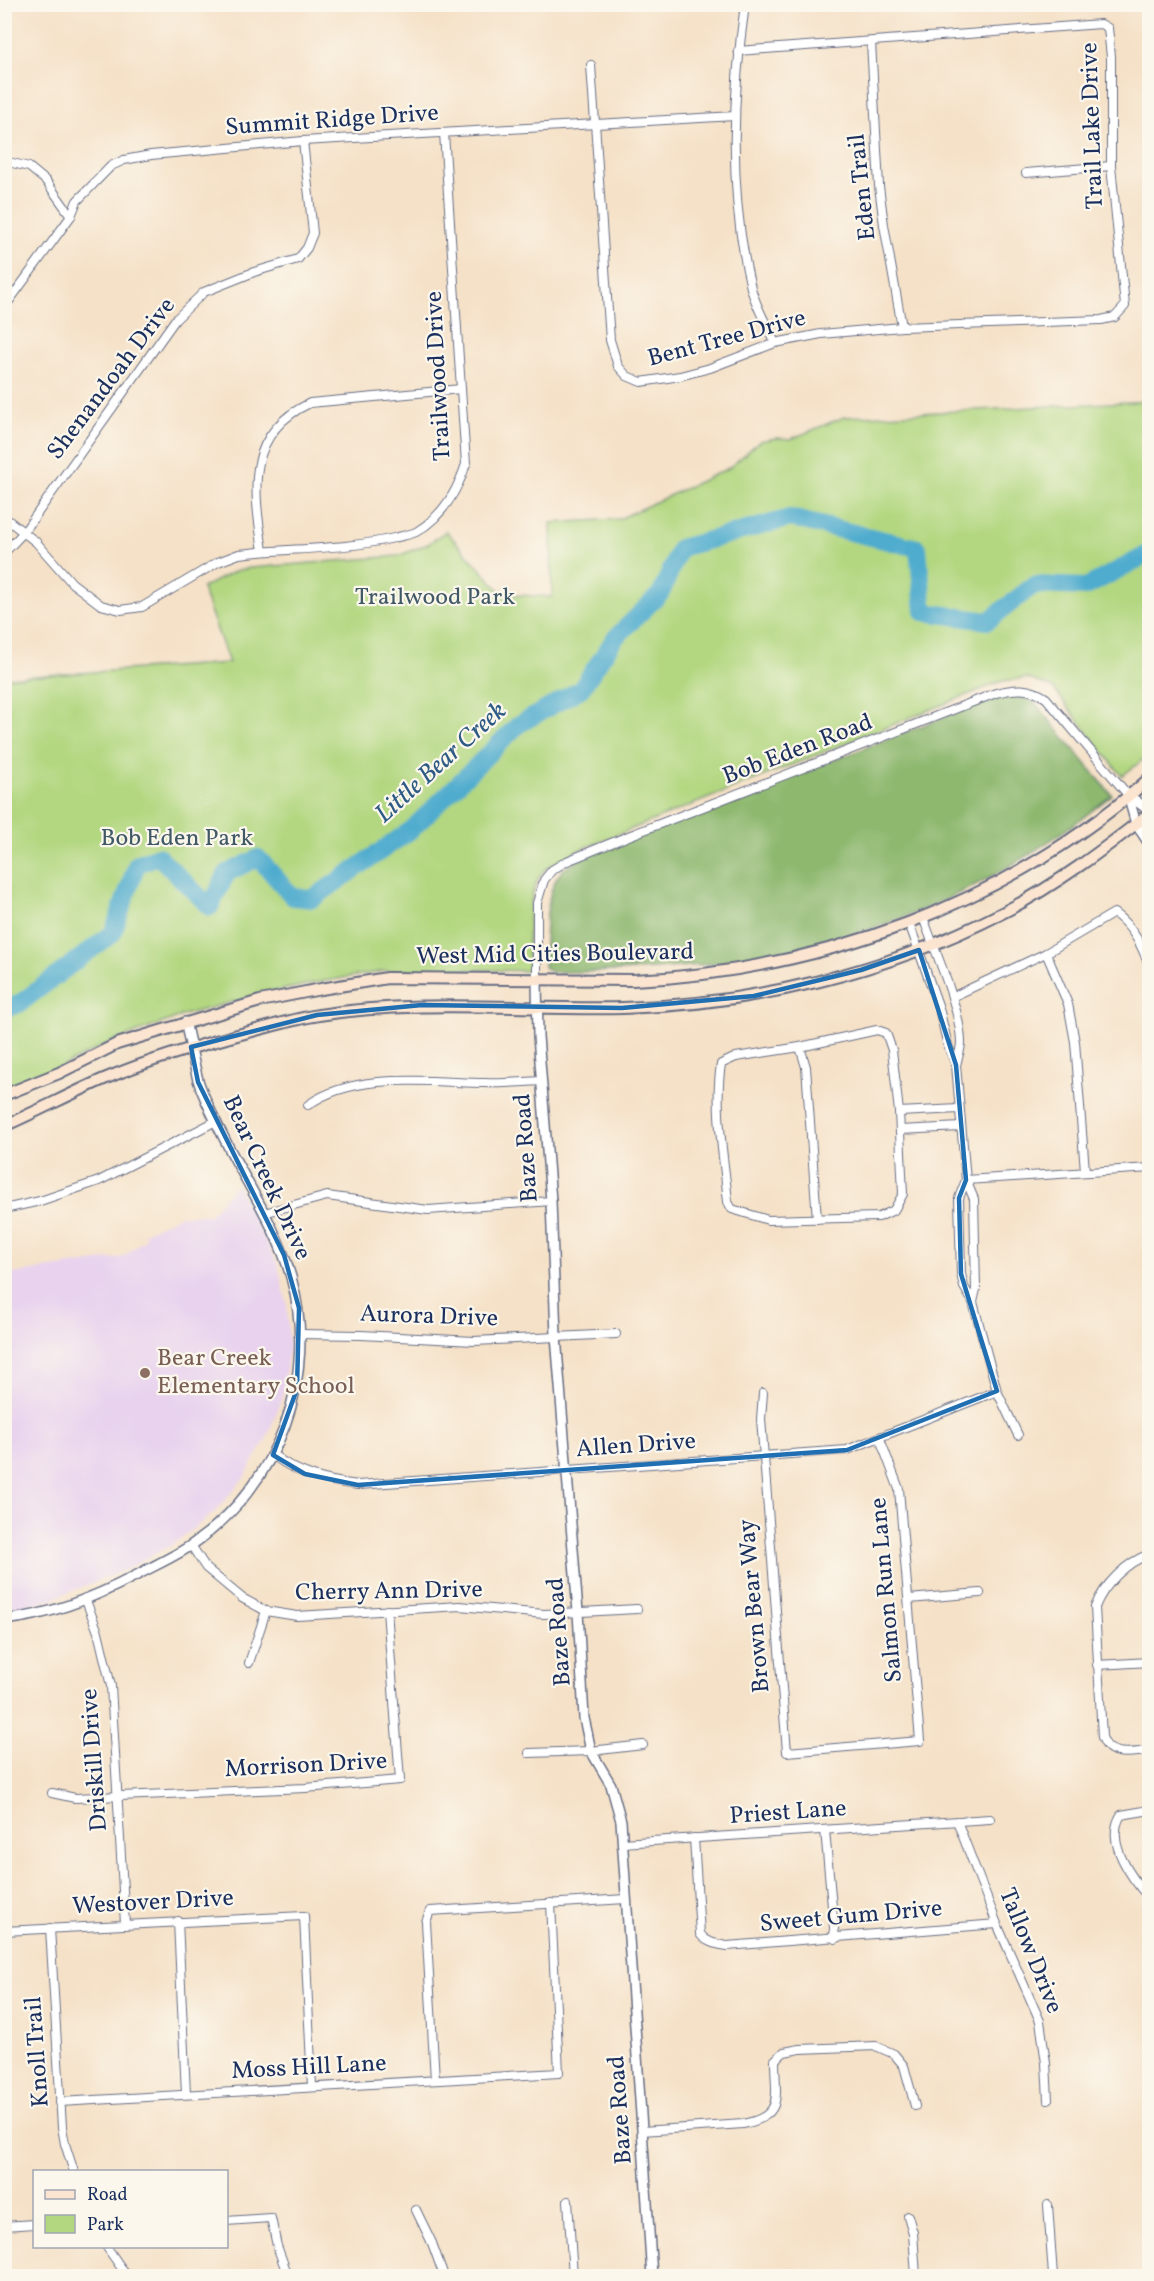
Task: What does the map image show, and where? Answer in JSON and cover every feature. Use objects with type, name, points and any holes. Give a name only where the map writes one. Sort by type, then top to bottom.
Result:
[{"type":"main road","name":"West Mid Cities Boulevard","points":[[4,1095],[59,1073],[117,1044],[185,1022],[260,1001],[387,978],[645,980],[740,969],[796,958],[854,942],[909,923],[1016,873],[1066,842],[1149,778]]},
{"type":"main road","name":"West Mid Cities Boulevard","points":[[4,1126],[102,1080],[191,1047],[317,1015],[422,1005],[632,1007],[702,1003],[754,996],[861,970],[919,950],[1004,912],[1093,855],[1149,812]]},
{"type":"street","points":[[745,4],[738,51],[735,116],[738,190],[744,248],[752,289],[775,343]]},
{"type":"street","name":"Trail Lake Drive","points":[[738,51],[1101,24],[1109,31],[1111,166],[1125,306]]},
{"type":"street","name":"Eden Trail","points":[[872,42],[879,186],[902,327]]},
{"type":"street","name":"Bent Tree Drive","points":[[591,65],[610,340],[618,366],[627,376],[641,381],[680,376],[710,368],[775,343],[820,334],[902,327],[1101,320],[1115,317],[1125,306]]},
{"type":"street","name":"Summit Ridge Drive","points":[[4,308],[71,216],[77,201],[111,166],[124,160],[303,141],[735,116]]},
{"type":"street","name":"Trailwood Drive","points":[[4,517],[36,542],[72,583],[101,605],[120,610],[142,607],[218,562],[239,554],[382,541],[414,533],[431,521],[459,487],[466,464],[444,133]]},
{"type":"street","name":"Shenandoah Drive","points":[[4,553],[24,532],[176,320],[204,292],[254,272],[298,259],[308,248],[312,232],[303,141]]},
{"type":"street","points":[[4,161],[29,167],[46,181],[71,216]]},
{"type":"street","points":[[1026,172],[1111,166]]},
{"type":"street","points":[[263,551],[256,500],[260,455],[279,422],[292,411],[310,403],[461,389]]},
{"type":"street","name":"Bob Eden Road","points":[[537,979],[537,903],[544,880],[552,870],[567,861],[621,839],[996,693],[1023,689],[1036,691],[1046,698],[1128,795]]},
{"type":"street","points":[[1128,795],[1149,812]]},
{"type":"street","points":[[1128,795],[1136,824],[1149,845]]},
{"type":"street","points":[[952,997],[1046,953],[1114,914],[1127,922],[1141,943],[1149,968]]},
{"type":"street","points":[[923,917],[952,997],[961,1043],[956,1065],[966,1180],[974,1200],[976,1283],[973,1302]]},
{"type":"street","points":[[909,923],[956,1065]]},
{"type":"street","points":[[1046,953],[1070,1013],[1075,1042],[1085,1172]]},
{"type":"street","name":"Baze Road","points":[[537,979],[541,1081],[551,1201],[556,1336],[568,1471],[584,1718],[591,1750],[617,1802],[622,1843],[652,2277]]},
{"type":"street","name":"Bear Creek Drive","points":[[4,1620],[37,1616],[122,1583],[210,1532],[234,1507],[273,1455],[288,1420],[297,1389],[301,1354],[299,1308],[291,1275],[264,1213],[198,1082],[185,1022]]},
{"type":"street","points":[[877,1030],[886,1033],[892,1050],[899,1112],[903,1194],[894,1210],[879,1217],[768,1220],[732,1209],[728,1202],[719,1103],[721,1064],[736,1057],[800,1047],[877,1030]]},
{"type":"street","points":[[800,1047],[806,1067],[817,1219]]},
{"type":"street","points":[[308,1105],[317,1098],[339,1089],[395,1080],[488,1084],[541,1081]]},
{"type":"street","points":[[899,1112],[959,1109]]},
{"type":"street","points":[[4,1209],[40,1201],[99,1180],[216,1121]]},
{"type":"street","points":[[900,1131],[961,1126]]},
{"type":"street","points":[[966,1180],[1149,1168]]},
{"type":"street","points":[[966,1180],[959,1198],[961,1274],[964,1287],[973,1302],[997,1391],[1018,1435]]},
{"type":"street","points":[[264,1213],[327,1196],[428,1210],[551,1201]]},
{"type":"street","name":"Aurora Drive","points":[[300,1334],[474,1341],[616,1334]]},
{"type":"street","name":"Allen Drive","points":[[273,1455],[287,1466],[305,1474],[327,1481],[358,1485],[847,1450],[880,1439],[997,1391]]},
{"type":"street","name":"Brown Bear Way","points":[[763,1393],[761,1419],[787,1752],[920,1741]]},
{"type":"street","name":"Salmon Run Lane","points":[[880,1439],[899,1489],[920,1741]]},
{"type":"street","name":"Cherry Ann Drive","points":[[191,1545],[207,1568],[242,1598],[266,1611],[297,1616],[460,1606],[544,1614],[637,1609]]},
{"type":"street","points":[[1149,1554],[1140,1557],[1124,1569],[1100,1594],[1095,1607],[1102,1737],[1105,1746],[1110,1751],[1118,1753],[1149,1751]]},
{"type":"street","points":[[909,1599],[980,1593]]},
{"type":"street","name":"Driskill Drive","points":[[85,1598],[98,1632],[111,1686],[125,1924]]},
{"type":"street","name":"Morrison Drive","points":[[117,1796],[305,1788],[400,1780],[387,1610]]},
{"type":"street","points":[[249,1663],[266,1611]]},
{"type":"street","points":[[1097,1665],[1149,1662]]},
{"type":"street","points":[[529,1753],[643,1745]]},
{"type":"street","points":[[52,1793],[75,1798],[117,1796]]},
{"type":"street","points":[[1149,1810],[1121,1815],[1115,1828],[1123,1860],[1149,1899]]},
{"type":"street","name":"Priest Lane","points":[[622,1843],[990,1819]]},
{"type":"street","name":"Tallow Drive","points":[[957,1821],[997,1924],[1040,2020],[1048,2100]]},
{"type":"street","points":[[825,1830],[835,1939]]},
{"type":"street","name":"Sweet Gum Drive","points":[[694,1838],[700,1934],[709,1942],[727,1946],[997,1924]]},
{"type":"street","points":[[435,2080],[426,1922],[430,1911],[626,1899]]},
{"type":"street","name":"Moss Hill Lane","points":[[60,2102],[559,2073],[550,1903]]},
{"type":"street","name":"Westover Drive","points":[[4,1931],[304,1916],[312,2087]]},
{"type":"street","points":[[178,1921],[186,2094]]},
{"type":"street","name":"Knoll Trail","points":[[50,1928],[60,2102],[65,2144],[73,2170]]},
{"type":"street","points":[[642,2132],[743,2124],[758,2121],[770,2115],[775,2105],[775,2060],[784,2052],[800,2049],[876,2046],[894,2054],[904,2066],[915,2106]]},
{"type":"street","points":[[568,2201],[573,2277]]},
{"type":"street","points":[[1048,2205],[1053,2277]]},
{"type":"street","points":[[416,2210],[432,2243],[444,2277]]},
{"type":"street","points":[[908,2216],[913,2233],[916,2277]]},
{"type":"street","points":[[228,2221],[270,2218],[288,2277]]},
{"type":"street","points":[[4,2226],[33,2224]]},
{"type":"street","points":[[107,2248],[127,2277]]},
{"type":"highlighted area","points":[[919,950],[956,1065],[966,1180],[959,1198],[961,1274],[997,1391],[847,1450],[358,1485],[305,1474],[273,1455],[297,1389],[299,1308],[284,1255],[198,1082],[191,1047],[317,1015],[422,1005],[622,1008],[754,996],[861,970]]},
{"type":"shaded area","name":"Bear Creek Elementary School","points":[[236,1184],[278,1265],[287,1304],[289,1347],[282,1399],[266,1440],[244,1478],[214,1513],[173,1544],[127,1569],[52,1599],[21,1607],[5,1607],[5,1275],[123,1257],[146,1238],[144,1233],[181,1215],[209,1215]]},
{"type":"green space","name":"Bob Eden Park","points":[[1149,401],[1149,755],[1122,776],[1053,688],[1026,678],[1002,681],[579,850],[554,863],[540,876],[534,888],[529,916],[528,971],[444,969],[385,971],[258,995],[184,1015],[109,1043],[57,1069],[5,1090],[5,678],[229,663],[202,588],[235,571],[250,568],[398,556],[428,544],[446,531],[503,594],[552,597],[551,523],[619,519],[729,468],[760,441],[776,438],[791,439],[844,417]]},
{"type":"green space","points":[[1005,696],[1026,698],[1036,704],[1112,795],[1048,843],[983,881],[917,912],[849,936],[779,953],[706,964],[630,970],[551,972],[544,967],[548,903],[551,890],[562,871],[570,865],[613,845],[988,700]]},
{"type":"waterway","name":"Little Bear Creek","points":[[4,1009],[19,1004],[113,933],[137,864],[158,856],[210,907],[227,873],[258,858],[293,897],[312,899],[411,830],[518,725],[581,689],[615,638],[661,593],[680,548],[790,518],[918,548],[924,612],[988,621],[1034,585],[1086,587],[1150,553]]},
{"type":"place","name":"Bear Creek Elementary School","points":[[145,1373]]},
{"type":"park label","name":"Trailwood Park","points":[[435,598]]}]
